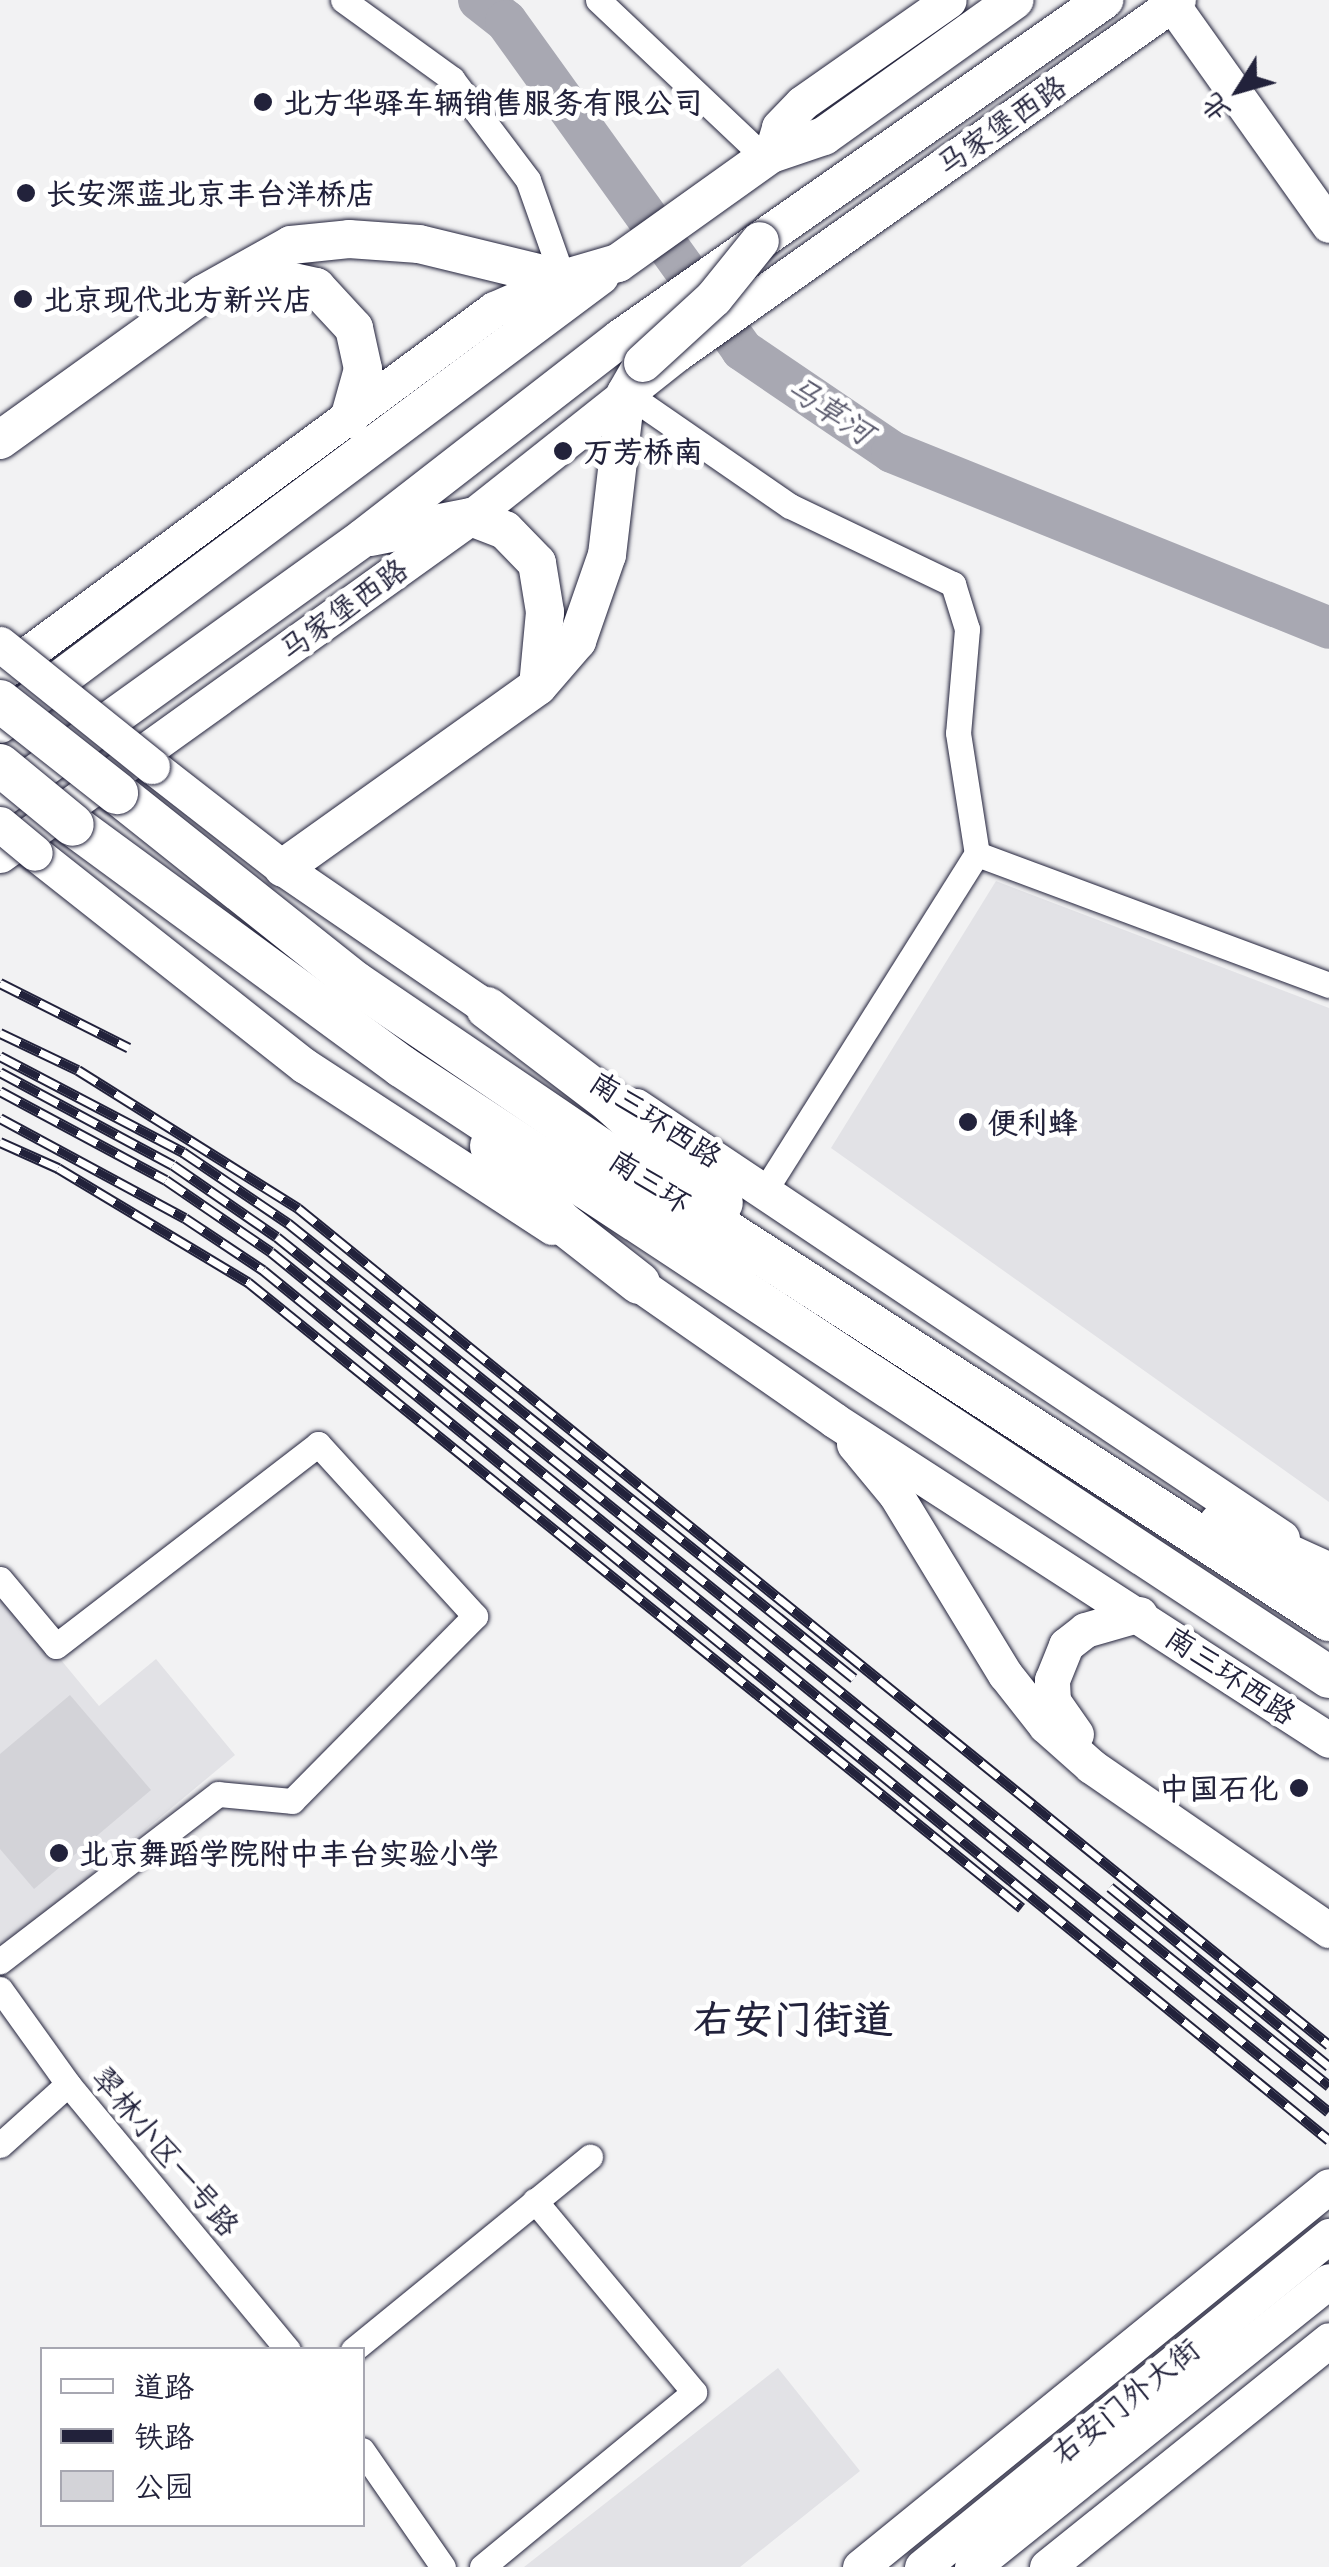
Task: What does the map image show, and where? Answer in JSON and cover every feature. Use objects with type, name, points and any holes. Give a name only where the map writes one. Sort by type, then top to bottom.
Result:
[{"type":"highway","name":"南三环","points":[[0,700],[356,982],[865,1321],[1329,1620]]},
{"type":"highway","name":"南三环","points":[[0,765],[73,826],[400,1066],[1329,1677]]},
{"type":"highway","points":[[487,1008],[609,1101],[761,1238],[865,1321]]},
{"type":"highway","points":[[400,1066],[493,1148],[561,1222],[639,1283]]},
{"type":"highway","points":[[1084,1462],[1329,1572]]},
{"type":"main road","points":[[0,724],[590,274],[711,198],[768,156],[824,136],[1015,0]]},
{"type":"main road","name":"马家堡西路","points":[[0,799],[363,538],[642,362],[714,298],[760,241],[1104,0]]},
{"type":"main road","points":[[0,440],[203,294],[291,245],[349,239],[419,244],[590,274]]},
{"type":"main road","points":[[248,272],[316,288],[354,328],[363,368],[349,419]]},
{"type":"main road","points":[[283,868],[538,686],[576,640],[597,597],[642,362]]},
{"type":"main road","points":[[363,538],[472,517],[505,530],[537,564],[545,612],[538,686]]},
{"type":"street","points":[[0,674],[494,309],[590,274],[528,180],[452,79],[343,0]]},
{"type":"street","points":[[598,0],[768,156],[779,127],[802,103],[949,0]]},
{"type":"street","points":[[1173,1],[1329,226]]},
{"type":"street","name":"马家堡西路","points":[[17,854],[472,517],[642,362],[775,285],[1173,1]]},
{"type":"street","points":[[642,362],[790,506],[953,584],[967,630],[958,734],[977,854],[765,1190]]},
{"type":"street","name":"南三环西路","points":[[0,644],[283,868],[1329,1572]]},
{"type":"street","name":"南三环西路","points":[[0,824],[17,854],[305,1066],[639,1283],[834,1420],[1140,1614],[1329,1740]]},
{"type":"street","points":[[977,854],[1329,985]]},
{"type":"street","points":[[834,1420],[896,1496],[1004,1674],[1046,1726],[1091,1766],[1329,1930]]},
{"type":"street","points":[[0,1579],[56,1646],[318,1444],[475,1616],[292,1801],[218,1794],[0,1961]]},
{"type":"street","points":[[1140,1614],[1085,1630],[1066,1645],[1052,1680],[1054,1701],[1072,1730],[1104,1762],[1329,1914]]},
{"type":"street","name":"翠林小区一号路","points":[[0,1989],[68,2084],[286,2347]]},
{"type":"street","points":[[0,2144],[68,2084]]},
{"type":"street","points":[[358,2347],[590,2157]]},
{"type":"street","points":[[860,2567],[1329,2186]]},
{"type":"street","points":[[482,2567],[694,2392],[535,2201]]},
{"type":"street","name":"右安门外大街","points":[[922,2567],[1329,2236]]},
{"type":"street","name":"右安门外大街","points":[[972,2567],[1329,2282]]},
{"type":"street","points":[[1048,2567],[1329,2340]]},
{"type":"street","points":[[365,2454],[443,2567]]},
{"type":"shaded area","points":[[996,881],[1329,1008],[1329,1502],[831,1148]]},
{"type":"shaded area","name":"北京舞蹈学院附中丰台实验小学","points":[[0,1586],[99,1706],[156,1659],[235,1755],[0,1951]]},
{"type":"shaded area","points":[[778,2368],[860,2471],[740,2567],[524,2567]]},
{"type":"green space","points":[[70,1695],[151,1790],[34,1889],[0,1849],[0,1754]]},
{"type":"waterway","name":"马草河","points":[[479,0],[506,21],[742,350],[892,452],[1329,628]]},
{"type":"railway","points":[[0,983],[129,1048]]},
{"type":"railway","points":[[0,1033],[78,1070],[298,1208],[1329,2045]]},
{"type":"railway","points":[[0,1056],[183,1152],[288,1223],[854,1678]]},
{"type":"railway","points":[[0,1072],[173,1165],[277,1237],[1329,2086]]},
{"type":"railway","points":[[0,1091],[166,1180],[271,1252],[1329,2112]]},
{"type":"railway","points":[[0,1118],[185,1218],[263,1270],[1329,2140]]},
{"type":"railway","points":[[0,1142],[58,1168],[248,1282],[1022,1908]]},
{"type":"railway","points":[[1110,1887],[1329,2066]]},
{"type":"place","name":"北方华驿车辆销售服务有限公司","points":[[263,102]]},
{"type":"place","name":"长安深蓝北京丰台洋桥店","points":[[26,193]]},
{"type":"place","name":"北京现代北方新兴店","points":[[23,299]]},
{"type":"place","name":"万芳桥南","points":[[563,451]]},
{"type":"place","name":"便利蜂","points":[[968,1122]]},
{"type":"place","name":"中国石化","points":[[1299,1788]]},
{"type":"place","name":"北京舞蹈学院附中丰台实验小学","points":[[59,1853]]},
{"type":"district","name":"右安门街道","points":[[793,2018]]}]
